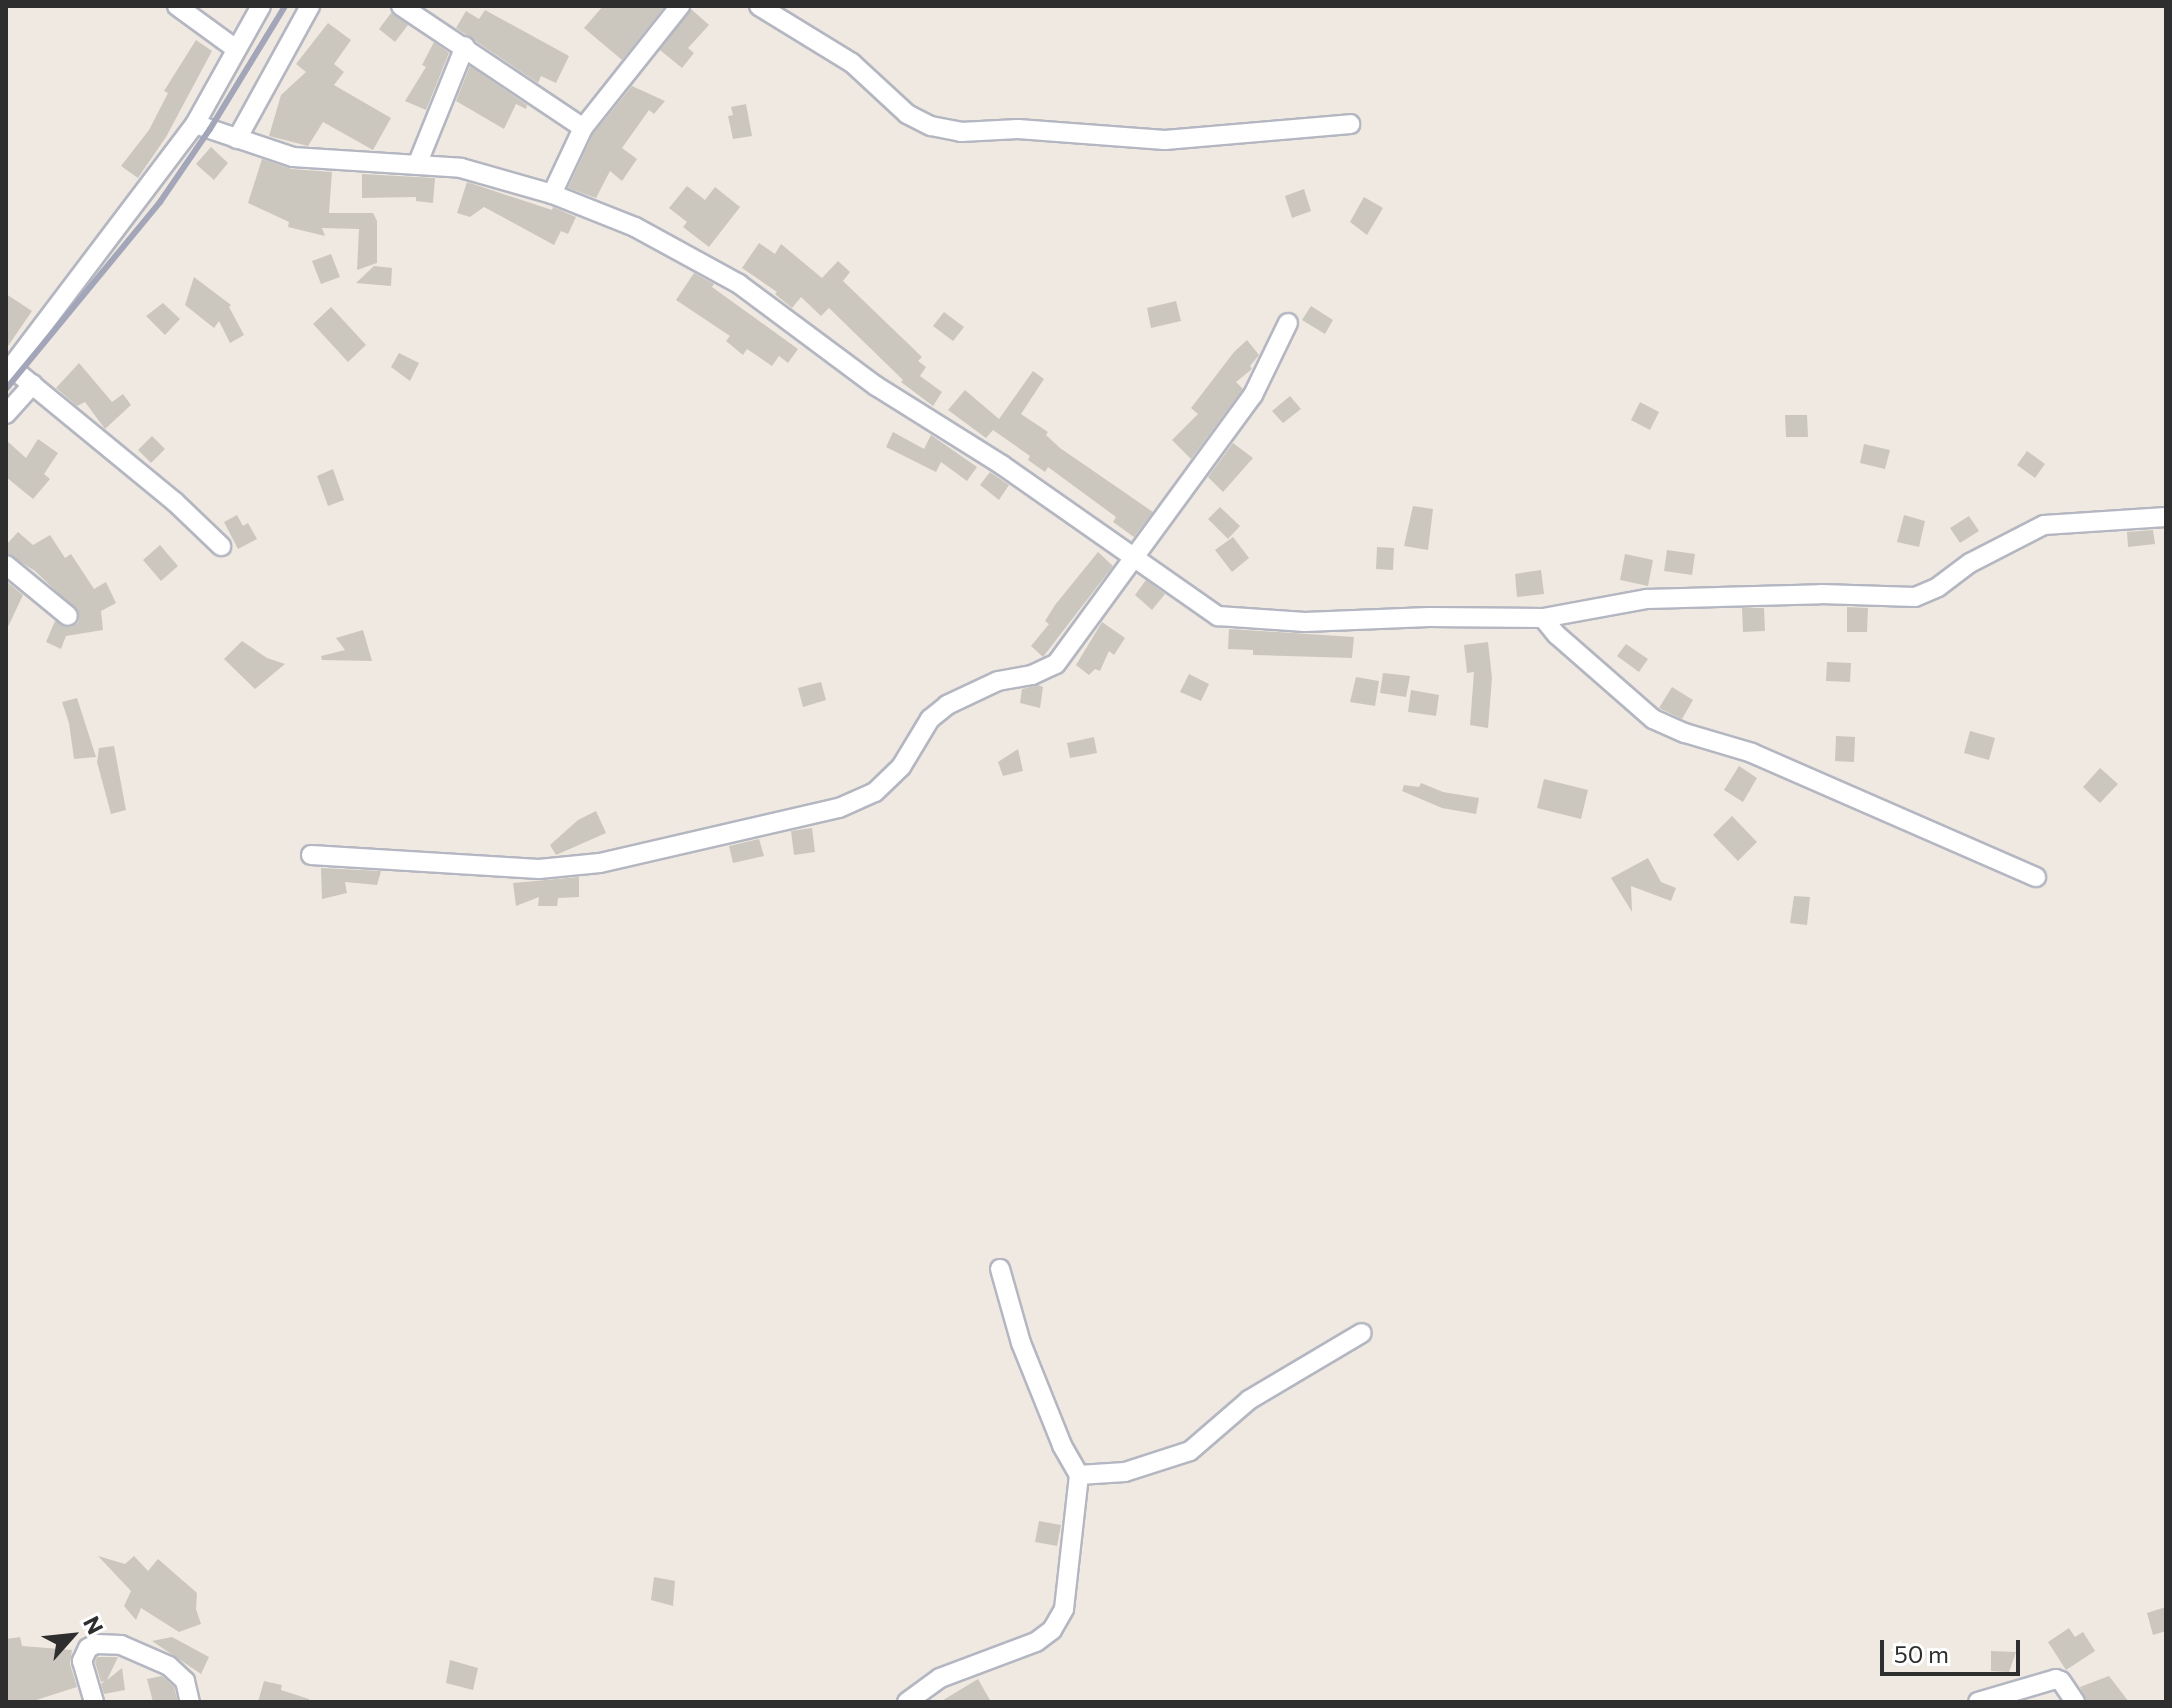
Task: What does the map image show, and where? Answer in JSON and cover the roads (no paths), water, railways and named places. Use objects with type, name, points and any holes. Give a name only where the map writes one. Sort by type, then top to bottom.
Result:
[{"type":"street","points":[[177,6],[236,49]]},
{"type":"street","points":[[221,546],[175,502],[33,384],[9,372],[195,124],[261,6]]},
{"type":"street","points":[[237,139],[310,6]]},
{"type":"street","points":[[401,6],[465,46],[583,128]]},
{"type":"street","points":[[552,194],[583,128],[680,6]]},
{"type":"street","points":[[759,6],[852,63],[907,114],[931,126],[961,132],[1018,129],[1165,140],[1350,124]]},
{"type":"street","points":[[417,165],[465,46]]},
{"type":"street","points":[[195,124],[293,157],[461,168],[552,194],[647,232],[739,284],[876,386],[1002,465],[1218,616],[1305,622],[1429,617],[1543,618],[1647,599],[1821,594],[1915,597],[1938,587],[1970,563],[2025,532],[2044,525],[2166,517]]},
{"type":"street","points":[[311,855],[539,869],[600,863],[660,852],[839,808],[875,792],[901,767],[930,719],[947,705],[998,681],[1032,675],[1056,664],[1253,395],[1288,323]]},
{"type":"street","points":[[6,414],[33,384]]},
{"type":"street","points":[[6,565],[68,616]]},
{"type":"street","points":[[1543,618],[1557,635],[1653,719],[1685,733],[1752,753],[2036,877]]},
{"type":"street","points":[[907,1702],[940,1678],[1036,1642],[1052,1630],[1064,1609],[1079,1475],[1062,1445],[1021,1343],[1000,1269]]},
{"type":"street","points":[[1079,1475],[1125,1472],[1162,1463],[1190,1451],[1249,1400],[1362,1333]]},
{"type":"street","points":[[94,1702],[82,1661],[88,1648],[96,1644],[121,1645],[169,1666],[185,1681],[190,1702]]},
{"type":"street","points":[[1978,1702],[2056,1679],[2061,1681],[2075,1702]]},
{"type":"railway","points":[[6,389],[160,202],[210,129],[285,6]]}]
